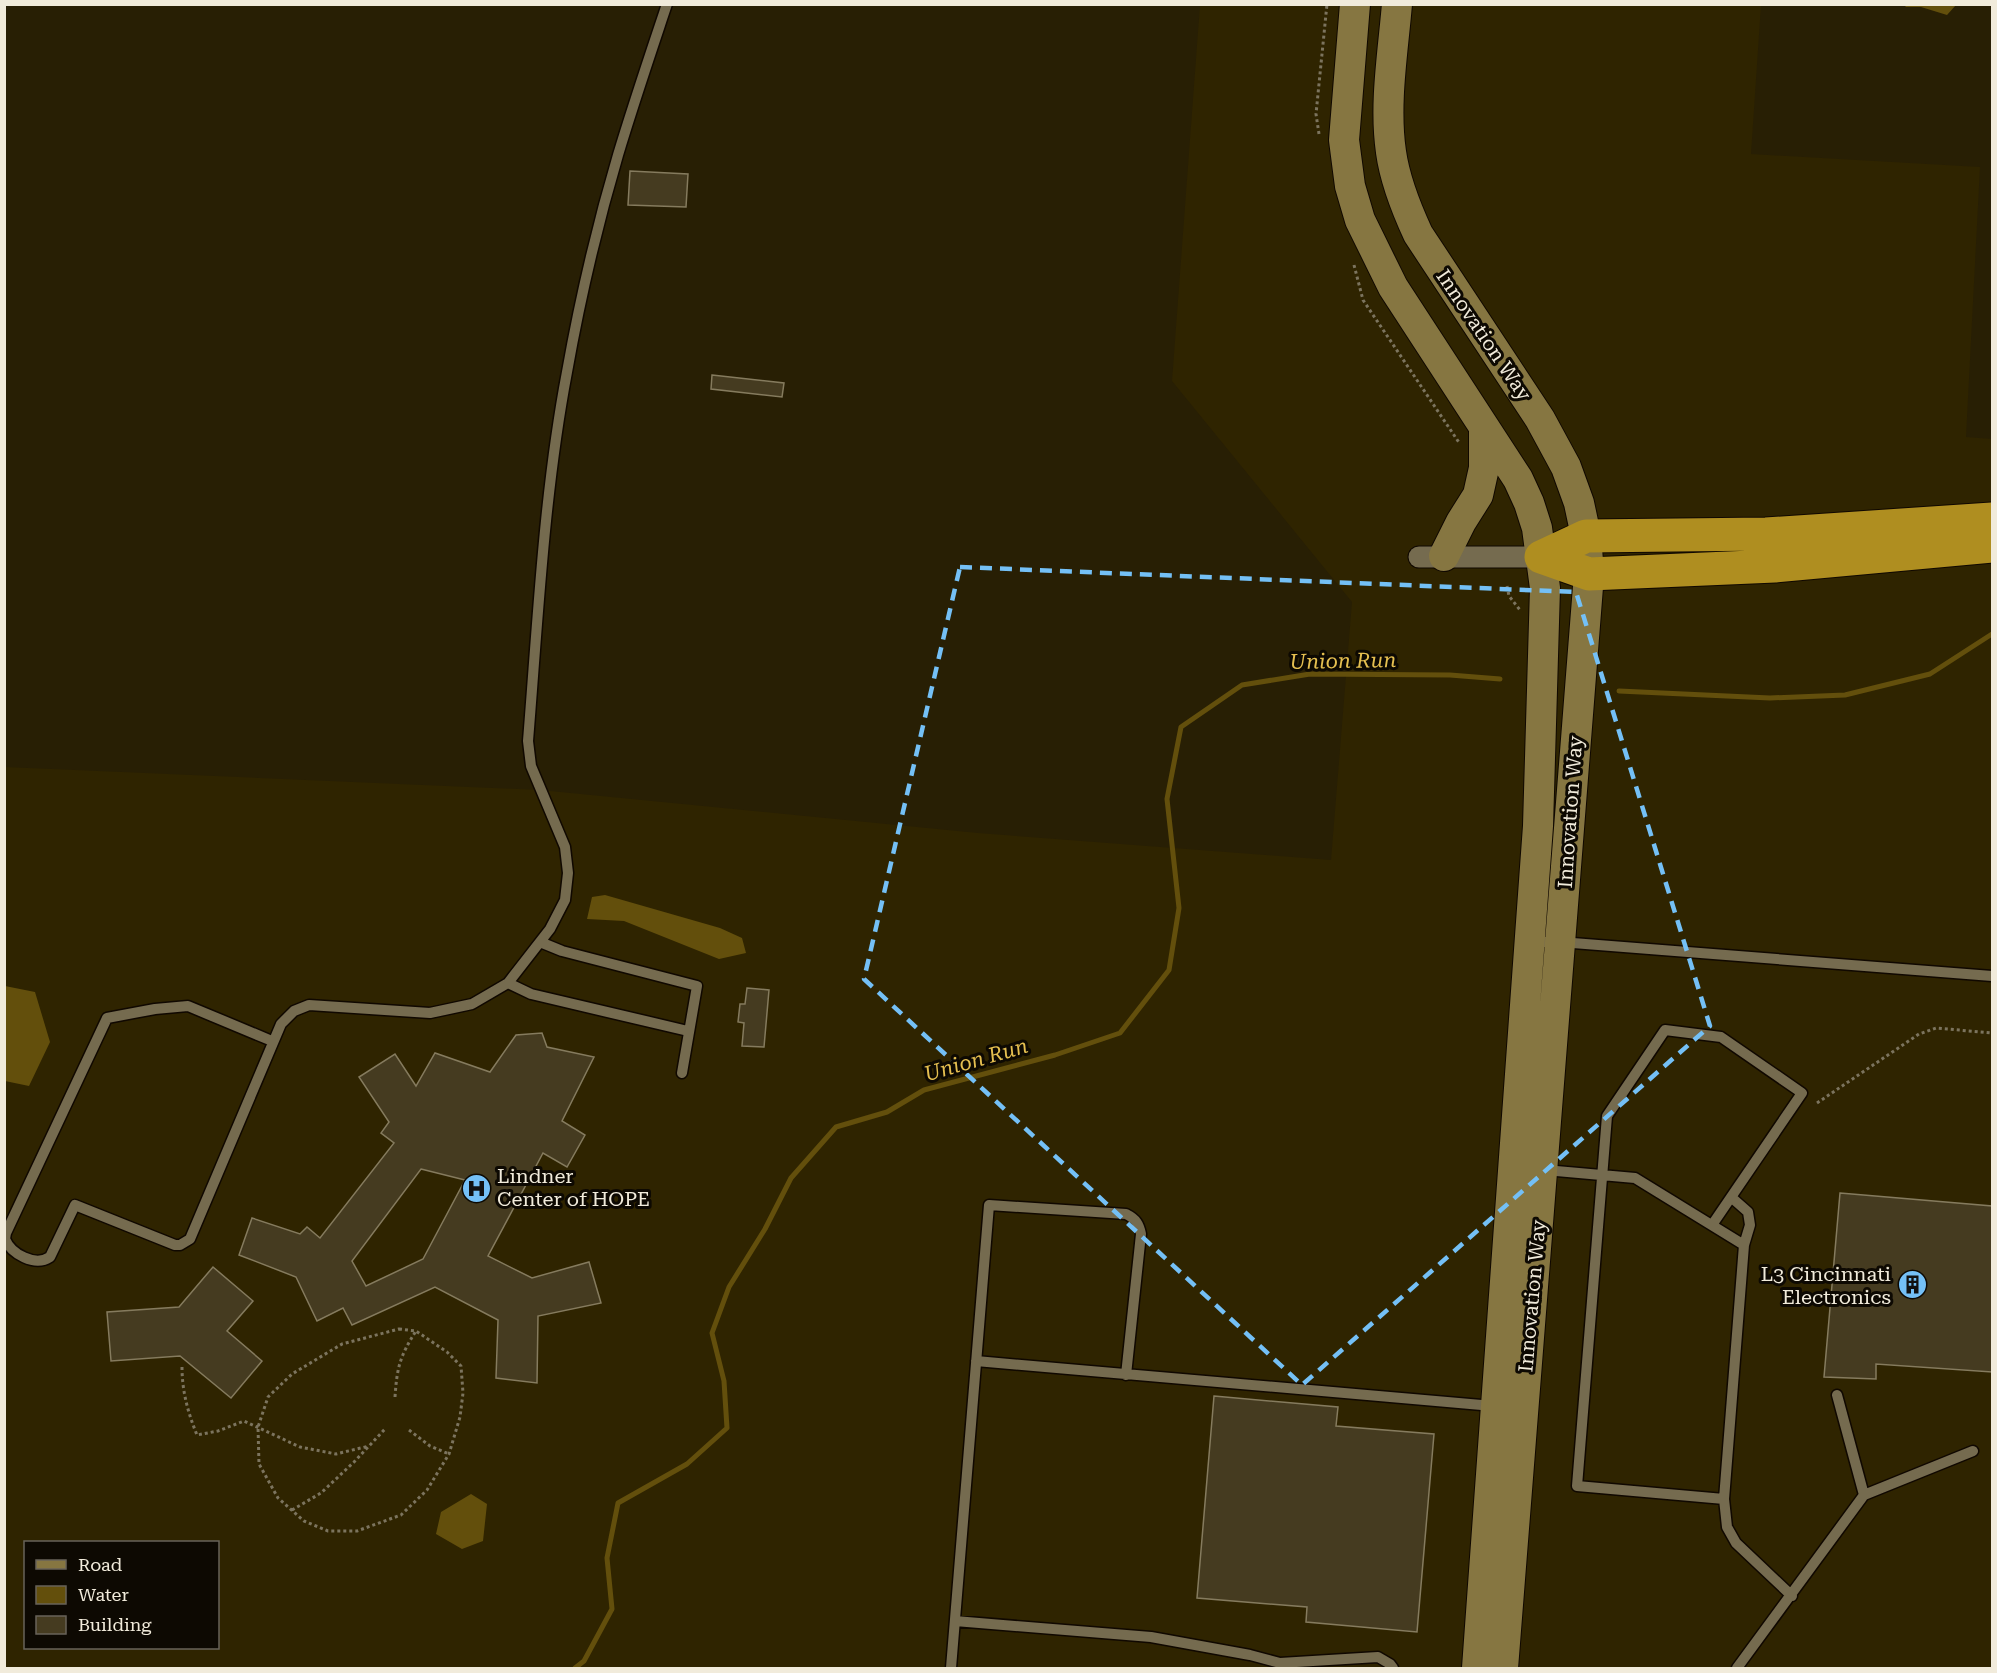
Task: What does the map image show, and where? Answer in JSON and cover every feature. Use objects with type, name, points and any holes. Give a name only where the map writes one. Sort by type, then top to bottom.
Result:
[{"type":"highway","points":[[1541,557],[1586,536],[1766,534],[1992,519]]},
{"type":"highway","points":[[1541,557],[1589,574],[1775,566],[1992,546]]},
{"type":"main road","name":"Innovation Way","points":[[1355,4],[1344,140],[1350,186],[1356,208],[1393,288],[1518,479],[1529,502],[1537,528],[1545,588],[1539,802],[1530,942],[1527,1168],[1509,1407],[1477,1668]]},
{"type":"main road","name":"Innovation Way","points":[[1397,4],[1390,85],[1390,150],[1407,210],[1418,234],[1540,419],[1566,467],[1579,503],[1586,536],[1589,574],[1560,942],[1527,1168]]},
{"type":"main road","points":[[1432,557],[1461,522],[1478,495],[1484,468],[1484,427]]},
{"type":"main road","name":"Innovation Way","points":[[1503,1668],[1509,1407]]},
{"type":"street","points":[[1432,557],[1541,557]]},
{"type":"lane","points":[[272,1041],[188,1006],[155,1009],[107,1018],[6,1233],[5,1239],[12,1251],[35,1261],[45,1261],[50,1257],[75,1205],[175,1245],[185,1243],[190,1239],[272,1041],[281,1024],[294,1011],[309,1005],[430,1013],[472,1004],[508,983],[550,929],[565,900],[568,873],[565,847],[531,766],[528,741],[547,515],[556,438],[567,371],[598,232],[618,156],[667,4]]},
{"type":"lane","points":[[540,942],[562,951],[697,986],[682,1073]]},
{"type":"lane","points":[[1530,942],[1560,942],[1992,976]]},
{"type":"lane","points":[[508,983],[531,994],[688,1031]]},
{"type":"lane","points":[[1712,1225],[1802,1093],[1721,1037],[1665,1030],[1606,1116],[1577,1485],[1724,1499]]},
{"type":"lane","points":[[1527,1168],[1635,1178],[1744,1245]]},
{"type":"lane","points":[[1731,1197],[1748,1212],[1750,1225],[1744,1245],[1724,1499],[1727,1527],[1736,1543],[1792,1596]]},
{"type":"lane","points":[[951,1668],[990,1205],[1126,1214],[1140,1225],[1141,1234],[1126,1375]]},
{"type":"lane","points":[[976,1361],[1509,1407]]},
{"type":"lane","points":[[1837,1395],[1864,1495]]},
{"type":"lane","points":[[1737,1668],[1864,1495],[1973,1450]]},
{"type":"lane","points":[[955,1621],[1150,1637],[1250,1655],[1280,1663],[1378,1657],[1393,1668]]},
{"type":"path","points":[[1817,1103],[1919,1034],[1936,1028],[1992,1033]]},
{"type":"path","points":[[399,1329],[416,1331],[447,1352],[462,1366],[463,1393],[460,1417],[449,1454],[427,1490],[401,1515],[357,1531],[328,1531],[304,1521],[278,1498],[259,1464],[258,1426],[268,1397],[292,1374],[342,1344],[399,1329]]},
{"type":"path","points":[[395,1397],[396,1376],[402,1352],[416,1331]]},
{"type":"path","points":[[182,1367],[182,1382],[188,1410],[197,1436],[244,1421],[300,1447],[336,1454],[369,1446]]},
{"type":"path","points":[[291,1510],[321,1493],[385,1429]]},
{"type":"path","points":[[409,1430],[429,1446],[449,1454]]},
{"type":"highlighted area","points":[[960,567],[1576,592],[1710,1026],[1302,1385],[864,979]]},
{"type":"shaded area","points":[[1200,5],[1761,5],[1751,154],[1980,167],[1966,437],[1992,439],[1992,1668],[5,1668],[5,767],[540,790],[978,833],[1331,860],[1352,602],[1172,381]]},
{"type":"water","points":[[1904,5],[1956,5],[1947,15],[1921,7]]},
{"type":"water","points":[[605,895],[720,928],[742,938],[746,953],[719,959],[624,921],[587,919],[592,897]]},
{"type":"water","points":[[5,986],[35,992],[50,1042],[29,1086],[5,1081]]},
{"type":"water","points":[[471,1494],[487,1504],[483,1541],[462,1549],[436,1534],[441,1512]]},
{"type":"building","points":[[630,171],[688,174],[686,207],[628,205]]},
{"type":"building","points":[[712,375],[784,383],[782,397],[711,389]]},
{"type":"building","points":[[747,988],[769,990],[764,1047],[742,1046],[744,1023],[738,1022],[740,1004],[745,1004]]},
{"type":"building","points":[[542,1033],[547,1047],[594,1057],[562,1121],[585,1135],[567,1167],[543,1153],[488,1256],[532,1278],[589,1262],[601,1303],[538,1316],[537,1383],[496,1378],[498,1320],[435,1287],[352,1325],[343,1308],[317,1321],[296,1277],[239,1255],[252,1218],[300,1234],[307,1227],[320,1238],[394,1143],[381,1133],[389,1122],[359,1077],[395,1054],[416,1086],[435,1053],[490,1072],[516,1035]],"holes":[[[421,1169],[465,1180],[423,1259],[366,1286],[352,1261]]]},
{"type":"building","name":"L3 Cincinnati Electronics","points":[[1840,1193],[1992,1206],[1992,1372],[1876,1364],[1876,1379],[1824,1377]]},
{"type":"building","points":[[213,1267],[253,1301],[227,1331],[262,1361],[231,1398],[180,1356],[111,1361],[107,1312],[179,1307]]},
{"type":"building","points":[[1214,1396],[1338,1407],[1336,1426],[1434,1434],[1417,1632],[1306,1622],[1307,1607],[1197,1598]]},
{"type":"waterway","name":"Union Run","points":[[1619,691],[1770,698],[1845,695],[1930,674],[1992,634]]},
{"type":"waterway","name":"Union Run","points":[[575,1668],[584,1661],[612,1609],[607,1558],[618,1503],[687,1464],[727,1428],[724,1381],[712,1333],[729,1287],[765,1229],[791,1178],[836,1127],[887,1112],[924,1090],[1055,1055],[1120,1033],[1169,970],[1179,908],[1167,799],[1181,727],[1242,685],[1310,674],[1450,675],[1500,679]]},
{"type":"place","name":"Lindner Center of HOPE","points":[[476,1188]]},
{"type":"place","name":"L3 Cincinnati Electronics","points":[[1912,1285]]}]
